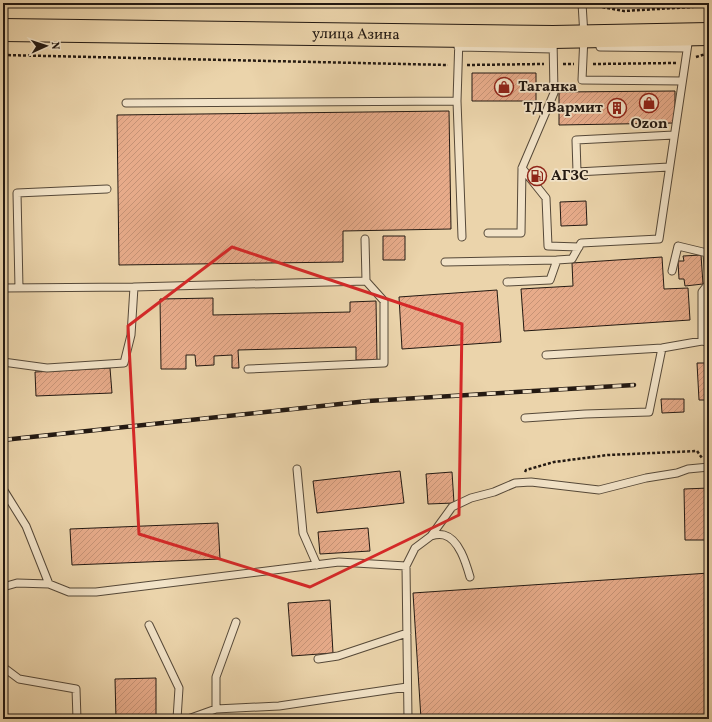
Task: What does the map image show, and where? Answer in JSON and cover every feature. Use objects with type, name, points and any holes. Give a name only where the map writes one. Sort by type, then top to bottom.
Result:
[{"type":"main road","name":"улица Азина","points":[[3,30],[553,43],[695,39]]},
{"type":"lane","points":[[582,3],[584,41],[582,80],[682,82]]},
{"type":"lane","points":[[445,262],[572,259],[580,243],[659,239],[685,60],[695,39]]},
{"type":"lane","points":[[458,41],[457,101],[462,237]]},
{"type":"lane","points":[[488,233],[521,233],[522,168],[554,93],[553,43]]},
{"type":"lane","points":[[126,103],[457,101]]},
{"type":"lane","points":[[670,167],[577,172],[576,140],[674,135]]},
{"type":"lane","points":[[522,168],[546,198],[548,246],[579,247]]},
{"type":"lane","points":[[19,288],[17,193],[107,189]]},
{"type":"lane","points":[[248,369],[384,363],[384,301],[366,281],[365,239]]},
{"type":"lane","points":[[546,355],[662,348],[706,342],[702,292],[709,282],[707,253],[678,246],[672,271]]},
{"type":"lane","points":[[507,282],[550,280],[557,260]]},
{"type":"lane","points":[[3,288],[134,287],[366,281]]},
{"type":"lane","points":[[3,362],[47,368],[124,363],[130,335],[134,287]]},
{"type":"lane","points":[[525,418],[649,412],[662,348]]},
{"type":"lane","points":[[408,719],[406,566],[415,548],[431,536],[452,507],[471,498],[494,492],[515,483],[531,482],[599,490],[646,478],[677,473],[707,464]]},
{"type":"lane","points":[[297,469],[303,533],[317,565]]},
{"type":"lane","points":[[3,489],[26,526],[49,584]]},
{"type":"lane","points":[[431,536],[444,535],[456,543],[465,560],[470,577]]},
{"type":"lane","points":[[3,587],[17,582],[49,584],[69,592],[96,592],[338,562],[406,566]]},
{"type":"lane","points":[[216,709],[216,677],[236,622]]},
{"type":"lane","points":[[148,625],[179,688],[177,719]]},
{"type":"lane","points":[[318,659],[338,656],[406,633]]},
{"type":"lane","points":[[3,667],[19,679],[76,689],[77,719]]},
{"type":"lane","points":[[188,719],[216,709],[279,706],[408,687]]},
{"type":"path","points":[[591,3],[596,6],[624,11],[709,6]]},
{"type":"path","points":[[3,55],[458,66],[675,64],[709,53]]},
{"type":"path","points":[[515,483],[526,470],[547,464],[608,455],[697,451],[707,464]]},
{"type":"highlighted area","points":[[232,247],[462,324],[459,515],[310,587],[139,534],[128,326]]},
{"type":"building","name":"Таганка","points":[[472,73],[536,73],[536,101],[472,101]]},
{"type":"building","name":"ТД Вармит","points":[[675,91],[675,123],[559,125],[559,92]]},
{"type":"building","points":[[449,111],[451,229],[343,231],[343,262],[119,265],[117,115]]},
{"type":"building","points":[[586,201],[587,225],[561,226],[560,202]]},
{"type":"building","points":[[383,236],[405,236],[405,260],[383,260]]},
{"type":"building","points":[[701,255],[703,284],[685,286],[684,279],[679,279],[678,261],[684,261],[683,256]]},
{"type":"building","points":[[662,257],[664,289],[688,288],[690,320],[524,331],[521,289],[573,286],[572,263]]},
{"type":"building","points":[[497,290],[501,342],[402,349],[399,297]]},
{"type":"building","points":[[213,298],[213,315],[350,312],[350,302],[376,301],[377,360],[356,360],[356,347],[238,350],[239,368],[232,368],[232,355],[214,356],[214,365],[196,366],[195,355],[186,355],[186,369],[161,369],[160,299]]},
{"type":"building","points":[[697,363],[709,363],[709,400],[699,400]]},
{"type":"building","points":[[110,368],[112,393],[36,396],[35,372]]},
{"type":"building","points":[[661,399],[684,399],[684,412],[662,413]]},
{"type":"building","points":[[400,471],[404,503],[317,513],[313,481]]},
{"type":"building","points":[[452,472],[454,503],[428,504],[426,474]]},
{"type":"building","points":[[709,488],[709,540],[685,540],[684,489]]},
{"type":"building","points":[[218,523],[220,559],[72,565],[70,529]]},
{"type":"building","points":[[368,528],[370,551],[320,554],[318,532]]},
{"type":"building","points":[[709,573],[709,719],[421,719],[413,593]]},
{"type":"building","points":[[330,600],[333,653],[292,656],[288,603]]},
{"type":"building","points":[[156,678],[156,719],[116,719],[115,679]]},
{"type":"building","points":[[370,716],[371,719],[315,719]]},
{"type":"railway","points":[[3,440],[368,401],[634,385]]},
{"type":"place","name":"Таганка","points":[[504,87]]},
{"type":"place","name":"Ozon","points":[[649,103]]},
{"type":"place","name":"ТД Вармит","points":[[617,108]]},
{"type":"place","name":"АГЗС","points":[[537,176]]}]
